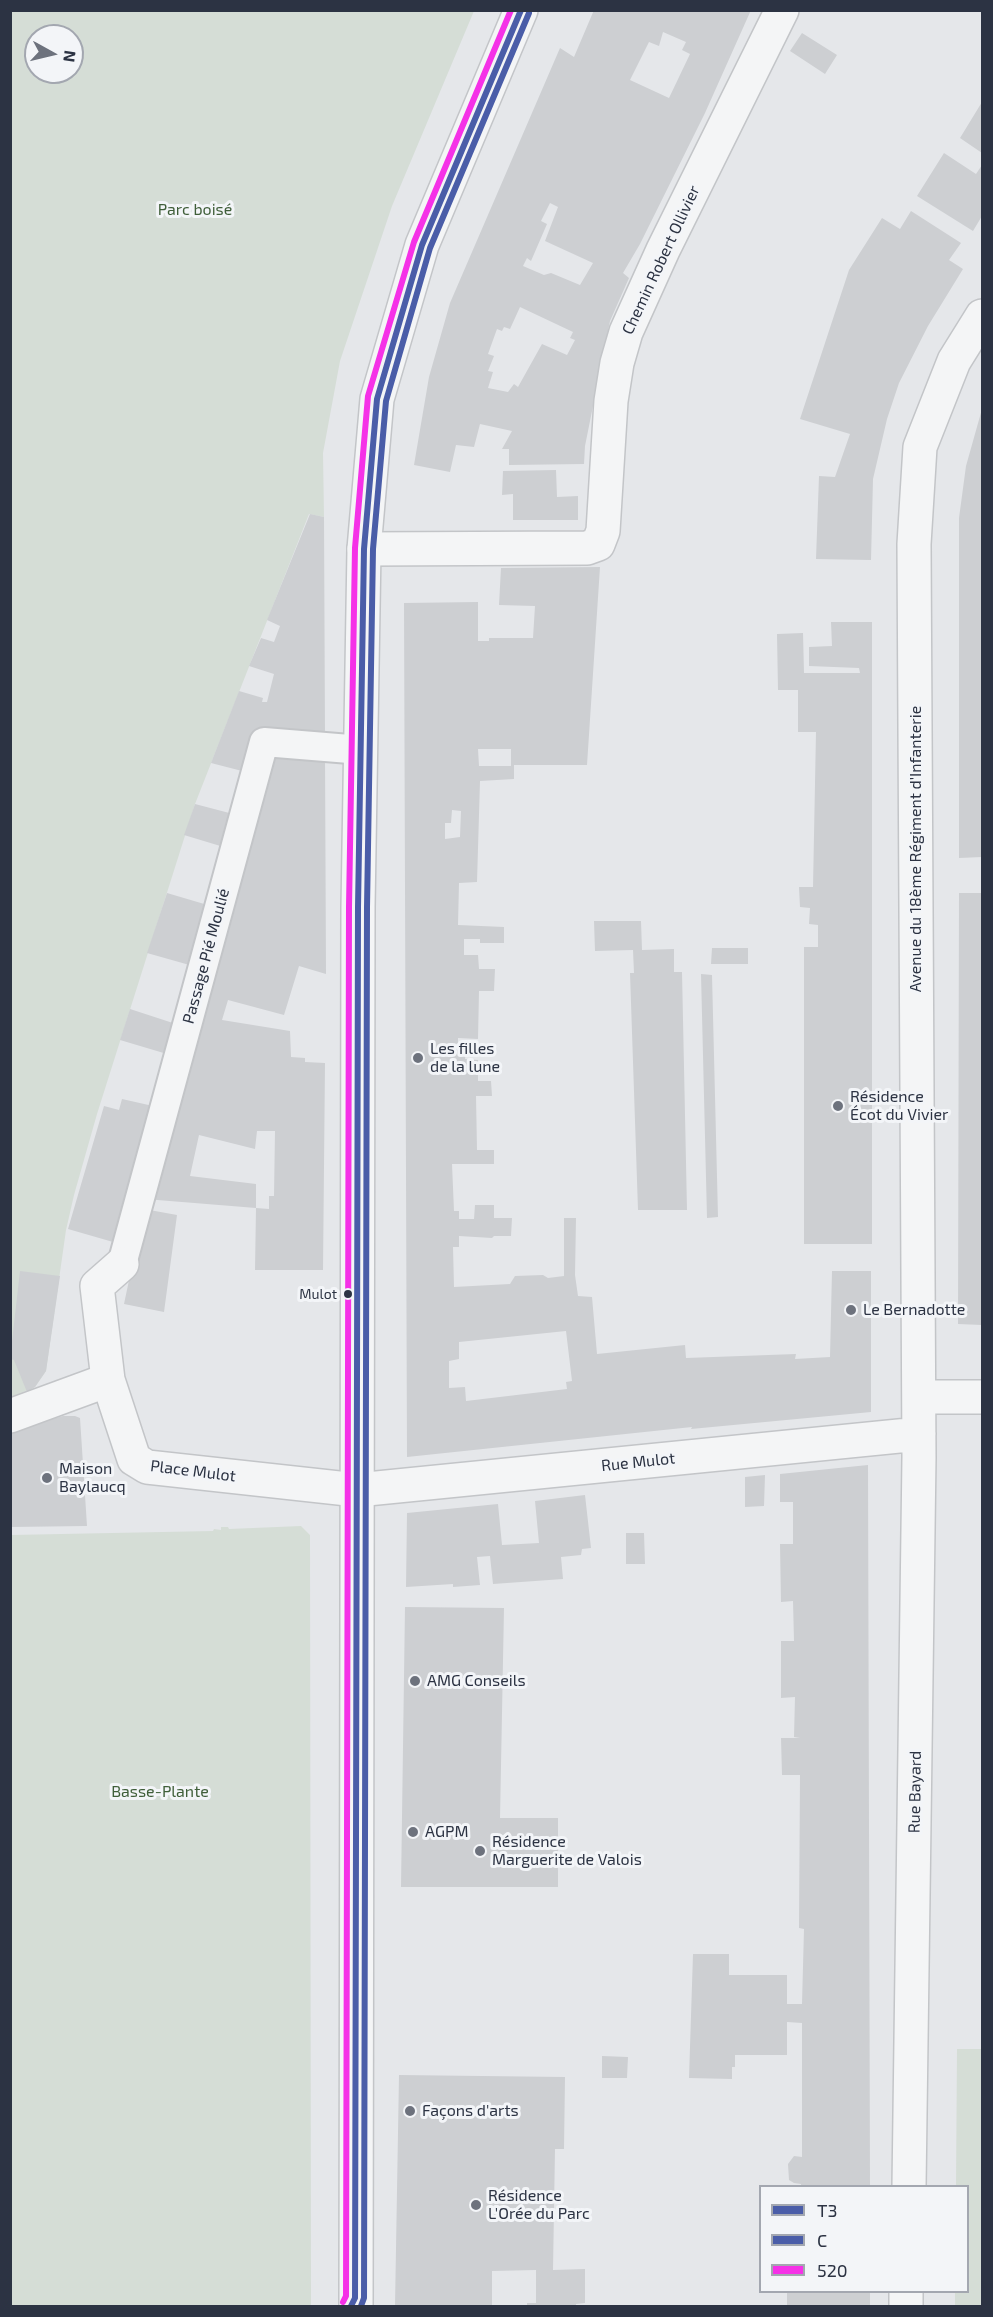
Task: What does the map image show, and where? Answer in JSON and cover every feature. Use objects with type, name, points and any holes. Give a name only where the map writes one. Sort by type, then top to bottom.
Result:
[{"type":"street","points":[[354,2304],[358,906],[364,549],[377,399],[422,245],[521,10]]},
{"type":"street","name":"Chemin Robert Ollivier","points":[[364,549],[587,548],[598,544],[603,531],[610,401],[626,332],[663,250],[782,10]]},
{"type":"street","name":"Avenue du 18ème Régiment d'Infanterie","points":[[919,1397],[916,1286],[916,523],[920,447],[954,361],[982,316]]},
{"type":"street","name":"Passage Pié Moulié","points":[[122,1264],[264,742],[362,750]]},
{"type":"street","name":"Place Mulot","points":[[122,1264],[97,1286],[108,1380],[134,1459],[147,1467],[357,1490]]},
{"type":"street","points":[[10,1416],[108,1380]]},
{"type":"street","points":[[919,1397],[982,1397]]},
{"type":"street","name":"Rue Bayard","points":[[909,2185],[919,1397]]},
{"type":"street","name":"Rue Mulot","points":[[357,1490],[919,1434]]},
{"type":"green space","name":"Parc boisé","points":[[10,11],[474,11],[392,206],[340,361],[323,453],[324,517],[309,514],[195,804],[97,1114],[74,1195],[66,1230],[46,1371],[35,1387],[11,1397]]},
{"type":"green space","name":"Basse-Plante","points":[[301,1526],[310,1535],[311,2306],[11,2306],[11,1535],[213,1531],[214,1529],[221,1530],[221,1527],[229,1529]]},
{"type":"green space","points":[[957,2049],[982,2049],[982,2306],[955,2306],[955,2293],[969,2293],[969,2185],[956,2185]]},
{"type":"building","points":[[594,10],[751,10],[705,113],[640,244],[623,273],[629,278],[610,321],[585,446],[584,464],[509,465],[509,449],[502,449],[512,431],[480,424],[474,447],[456,445],[450,472],[414,465],[429,377],[450,303],[560,48],[574,57]],"holes":[[[663,32],[686,42],[682,50],[690,54],[669,98],[630,80],[649,42],[659,46]],[[550,203],[558,207],[545,241],[593,263],[580,285],[551,273],[544,275],[523,266],[527,258],[531,261],[547,224],[541,221]],[[520,307],[573,332],[570,338],[575,340],[567,355],[542,344],[518,387],[514,384],[508,392],[488,388],[493,372],[488,371],[494,356],[488,354],[497,329],[502,331],[504,327],[510,329]]]},
{"type":"building","points":[[802,33],[837,55],[825,74],[790,51]]},
{"type":"building","points":[[982,102],[982,153],[960,138]]},
{"type":"building","points":[[944,153],[976,174],[982,165],[982,216],[973,231],[917,196]]},
{"type":"building","points":[[911,211],[961,243],[949,260],[963,269],[928,326],[899,383],[887,419],[873,479],[871,560],[816,559],[819,476],[835,477],[850,434],[800,419],[849,270],[882,218],[900,229]]},
{"type":"building","points":[[982,409],[982,857],[959,858],[959,518],[966,466]]},
{"type":"building","points":[[556,470],[557,497],[578,496],[578,520],[513,520],[513,494],[502,495],[503,471]]},
{"type":"building","points":[[310,514],[324,517],[325,737],[257,732],[246,772],[211,763],[239,691],[263,698],[262,702],[267,702],[274,674],[249,666],[261,638],[274,642],[280,626],[267,620]]},
{"type":"building","points":[[600,567],[587,765],[514,765],[514,779],[480,781],[477,882],[459,883],[458,925],[504,927],[504,943],[480,943],[480,939],[464,939],[464,955],[478,955],[479,969],[495,969],[494,991],[479,991],[478,1039],[458,1038],[458,1051],[466,1052],[465,1059],[478,1060],[478,1081],[491,1081],[492,1096],[476,1096],[477,1150],[494,1150],[494,1164],[452,1164],[454,1211],[459,1211],[459,1219],[474,1219],[475,1205],[494,1205],[494,1218],[512,1218],[511,1236],[492,1238],[459,1236],[459,1247],[453,1247],[454,1287],[510,1284],[515,1276],[543,1275],[548,1278],[564,1276],[564,1218],[576,1218],[575,1275],[578,1296],[592,1297],[597,1354],[685,1345],[686,1358],[796,1354],[795,1359],[830,1357],[832,1271],[871,1271],[871,1412],[691,1429],[692,1427],[407,1457],[404,603],[478,602],[478,641],[489,641],[489,638],[533,638],[535,606],[499,605],[501,568]],"holes":[[[478,749],[511,749],[511,766],[479,766]],[[452,810],[461,811],[460,837],[445,839],[445,823],[451,823]],[[566,1331],[572,1381],[566,1382],[567,1389],[466,1401],[465,1387],[449,1388],[449,1361],[459,1359],[459,1342]]]},
{"type":"building","points":[[831,622],[872,622],[872,1244],[804,1244],[804,947],[818,947],[818,925],[809,924],[810,908],[800,907],[799,887],[813,887],[816,732],[798,732],[798,690],[778,690],[777,634],[803,633],[804,673],[860,673],[859,668],[809,666],[809,647],[832,646]]},
{"type":"building","points":[[270,751],[325,754],[326,974],[299,966],[284,1015],[228,1000],[222,1020],[290,1031],[291,1057],[305,1058],[305,1062],[325,1063],[323,1270],[255,1270],[256,1208],[145,1199]],"holes":[[[257,1131],[275,1131],[274,1196],[269,1196],[269,1209],[256,1208],[256,1184],[190,1176],[199,1135],[255,1149]]]},
{"type":"building","points":[[195,804],[237,815],[227,848],[184,835]]},
{"type":"building","points":[[167,893],[211,906],[193,966],[147,953]]},
{"type":"building","points":[[959,893],[982,893],[982,1325],[958,1324]]},
{"type":"building","points":[[594,921],[641,921],[642,950],[674,949],[674,972],[682,972],[687,1210],[638,1210],[630,973],[634,973],[633,950],[595,951]]},
{"type":"building","points":[[712,948],[748,948],[748,964],[711,964]]},
{"type":"building","points":[[701,974],[712,975],[718,1217],[707,1218]]},
{"type":"building","points":[[130,1009],[176,1024],[167,1054],[120,1040]]},
{"type":"building","points":[[122,1099],[153,1106],[120,1244],[68,1229],[104,1106],[119,1110]]},
{"type":"building","points":[[144,1209],[177,1215],[164,1312],[124,1304]]},
{"type":"building","points":[[20,1271],[60,1276],[46,1371],[35,1387],[27,1392],[14,1360],[10,1359]]},
{"type":"building","name":"Maison Baylaucq","points":[[63,1416],[80,1418],[87,1526],[10,1527],[10,1431]]},
{"type":"building","points":[[868,1465],[870,2185],[801,2185],[789,2180],[788,2164],[794,2156],[802,2157],[802,2023],[787,2022],[787,2055],[735,2055],[732,2079],[689,2078],[693,1954],[729,1954],[729,1975],[787,1975],[787,2004],[802,2004],[804,1929],[799,1928],[800,1775],[782,1775],[781,1738],[800,1738],[794,1737],[795,1697],[781,1698],[781,1641],[794,1641],[793,1601],[781,1602],[780,1544],[793,1544],[793,1502],[780,1502],[780,1474]]},
{"type":"building","points":[[765,1475],[764,1506],[745,1507],[745,1477]]},
{"type":"building","points":[[585,1495],[591,1548],[582,1549],[581,1555],[561,1557],[563,1579],[493,1584],[490,1556],[477,1557],[480,1585],[406,1587],[407,1513],[498,1504],[502,1545],[539,1543],[535,1501]]},
{"type":"building","points":[[626,1533],[644,1533],[645,1564],[626,1564]]},
{"type":"building","points":[[405,1607],[504,1608],[500,1818],[558,1818],[558,1887],[401,1887]]},
{"type":"building","points":[[602,2056],[628,2057],[627,2078],[602,2078]]},
{"type":"building","name":"Résidence L'Orée du Parc","points":[[399,2075],[565,2077],[564,2149],[555,2149],[553,2270],[585,2269],[585,2303],[576,2304],[576,2306],[527,2306],[527,2303],[536,2303],[536,2270],[492,2271],[492,2306],[395,2306]]},
{"type":"building","points":[[787,2293],[870,2293],[870,2306],[787,2306]]},
{"type":"transit line","name":"520","points":[[343,2302],[346,2296],[349,907],[355,548],[368,396],[414,242],[511,10]]},
{"type":"transit line","name":"T3","points":[[351,2306],[355,2298],[358,907],[364,549],[377,399],[422,245],[521,10]]},
{"type":"transit line","name":"C","points":[[361,2306],[364,2298],[367,907],[373,549],[386,401],[430,248],[529,13]]},
{"type":"place","name":"Les filles de la lune","points":[[418,1058]]},
{"type":"place","name":"Résidence Écot du Vivier","points":[[838,1106]]},
{"type":"place","name":"Mulot","points":[[348,1294]]},
{"type":"place","name":"Le Bernadotte","points":[[851,1310]]},
{"type":"place","name":"Maison Baylaucq","points":[[47,1478]]},
{"type":"place","name":"AMG Conseils","points":[[415,1681]]},
{"type":"place","name":"AGPM","points":[[413,1832]]},
{"type":"place","name":"Résidence Marguerite de Valois","points":[[480,1851]]},
{"type":"place","name":"Façons d'arts","points":[[410,2111]]},
{"type":"place","name":"Résidence L'Orée du Parc","points":[[476,2205]]}]
